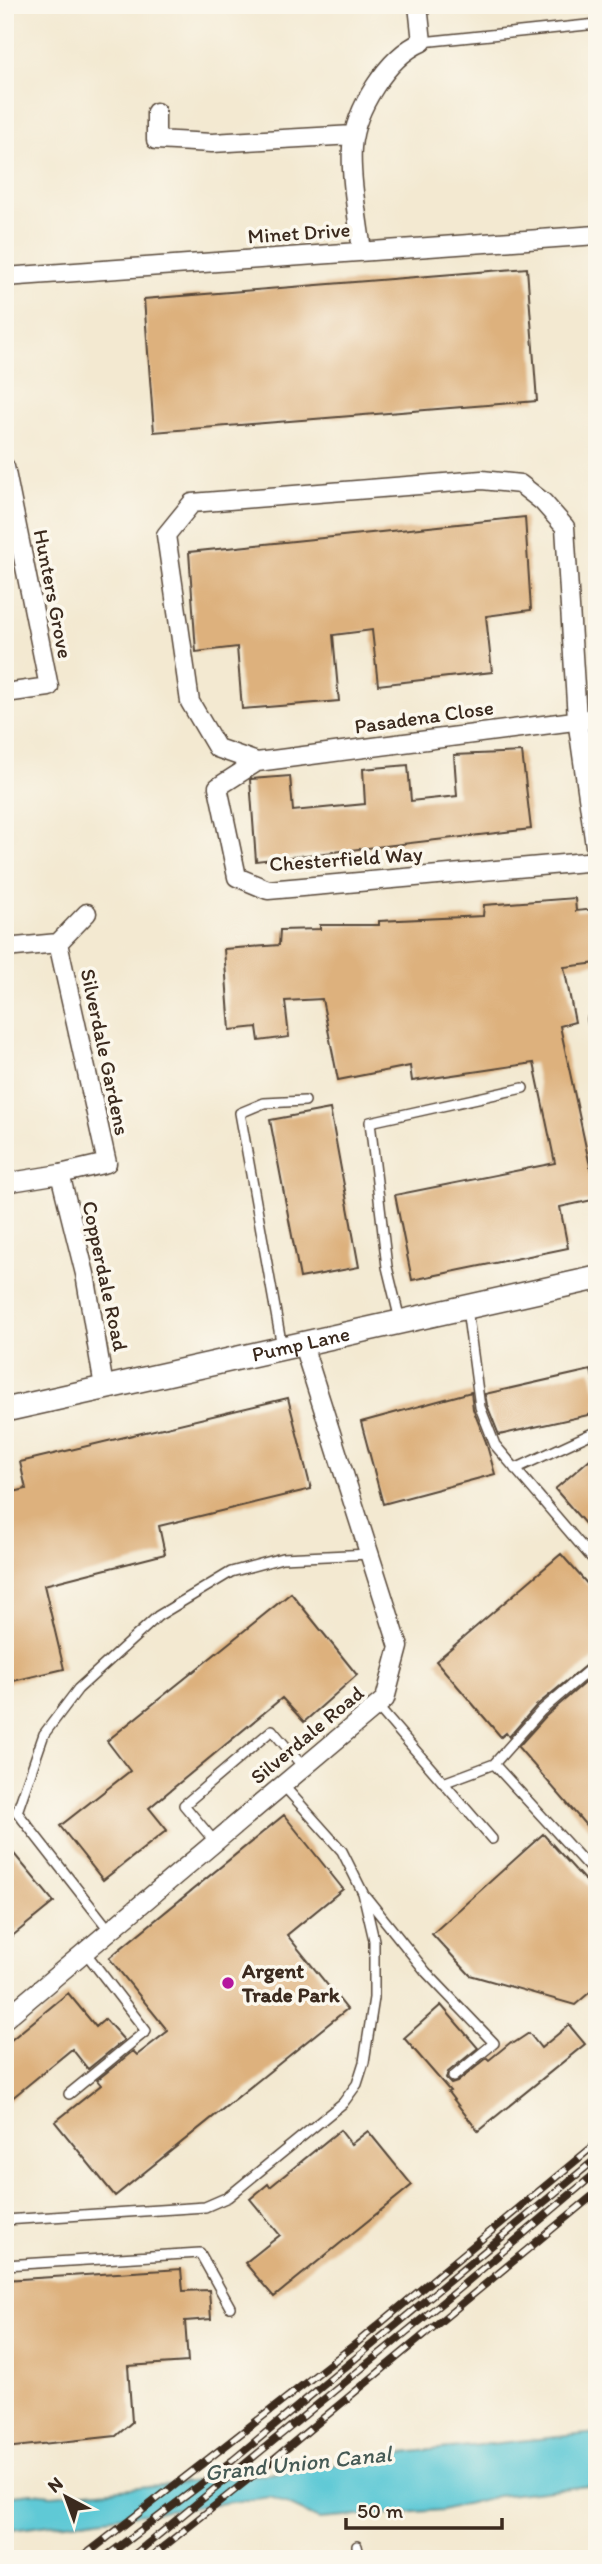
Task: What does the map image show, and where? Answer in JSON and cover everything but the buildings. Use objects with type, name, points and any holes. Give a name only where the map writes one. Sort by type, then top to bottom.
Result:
[{"type":"street","points":[[362,251],[352,155],[354,135],[366,104],[389,67],[411,47],[422,42],[418,5]]},
{"type":"street","points":[[156,112],[156,140],[212,143],[354,135]]},
{"type":"street","name":"Minet Drive","points":[[5,277],[597,235]]},
{"type":"street","name":"Hunters Grove","points":[[5,467],[49,687],[5,693]]},
{"type":"street","name":"Chesterfield Way","points":[[482,480],[520,484],[543,502],[565,527],[577,719],[597,861],[268,890],[237,877],[218,787],[257,762],[217,748],[190,702],[166,535],[192,503],[482,480]]},
{"type":"street","name":"Pasadena Close","points":[[257,762],[597,718]]},
{"type":"street","points":[[5,948],[58,943],[87,913]]},
{"type":"street","name":"Silverdale Gardens","points":[[5,1183],[107,1163],[58,943]]},
{"type":"street","name":"Copperdale Road","points":[[60,1174],[85,1273],[104,1387]]},
{"type":"street","name":"Pump Lane","points":[[5,1410],[597,1278]]},
{"type":"street","name":"Silverdale Road","points":[[5,2019],[385,1699],[399,1647],[370,1554],[292,1345]]},
{"type":"lane","points":[[422,42],[597,24]]},
{"type":"lane","points":[[597,1018],[592,1019],[597,1047]]},
{"type":"lane","points":[[400,1322],[387,1267],[370,1122],[523,1088]]},
{"type":"lane","points":[[292,1345],[240,1114],[264,1103],[305,1101]]},
{"type":"lane","points":[[467,1308],[480,1407],[495,1445],[597,1564]]},
{"type":"lane","points":[[515,1469],[597,1431]]},
{"type":"lane","points":[[110,1931],[17,1812],[44,1734],[78,1689],[158,1616],[232,1572],[282,1558],[370,1554]]},
{"type":"lane","points":[[443,1783],[494,1764],[541,1712],[597,1663]]},
{"type":"lane","points":[[377,1706],[492,1839]]},
{"type":"lane","points":[[215,1842],[184,1805],[272,1730],[304,1768]]},
{"type":"lane","points":[[494,1764],[597,1876]]},
{"type":"lane","points":[[283,1785],[342,1851],[363,1893],[426,1972],[494,2043],[453,2077]]},
{"type":"lane","points":[[5,2220],[205,2207],[215,2204],[228,2197],[336,2110],[357,2084],[364,2062],[374,1998],[374,1940],[363,1893]]},
{"type":"lane","points":[[69,2094],[146,2031],[85,1952]]},
{"type":"lane","points":[[5,2265],[200,2253],[230,2307]]},
{"type":"lane","points":[[357,2546],[360,2559]]},
{"type":"water","points":[[597,2433],[597,2485],[497,2496],[442,2510],[319,2519],[271,2497],[11,2530],[5,2534],[5,2496],[111,2490],[305,2470],[392,2454]]},
{"type":"railway","points":[[80,2559],[353,2346],[597,2143]]},
{"type":"railway","points":[[103,2559],[233,2460],[597,2158]]},
{"type":"railway","points":[[129,2559],[597,2172]]},
{"type":"railway","points":[[148,2559],[275,2458],[597,2192]]},
{"type":"place","name":"Argent Trade Park","points":[[228,1983]]},
{"type":"water label","name":"Grand Union Canal","points":[[298,2463]]}]
